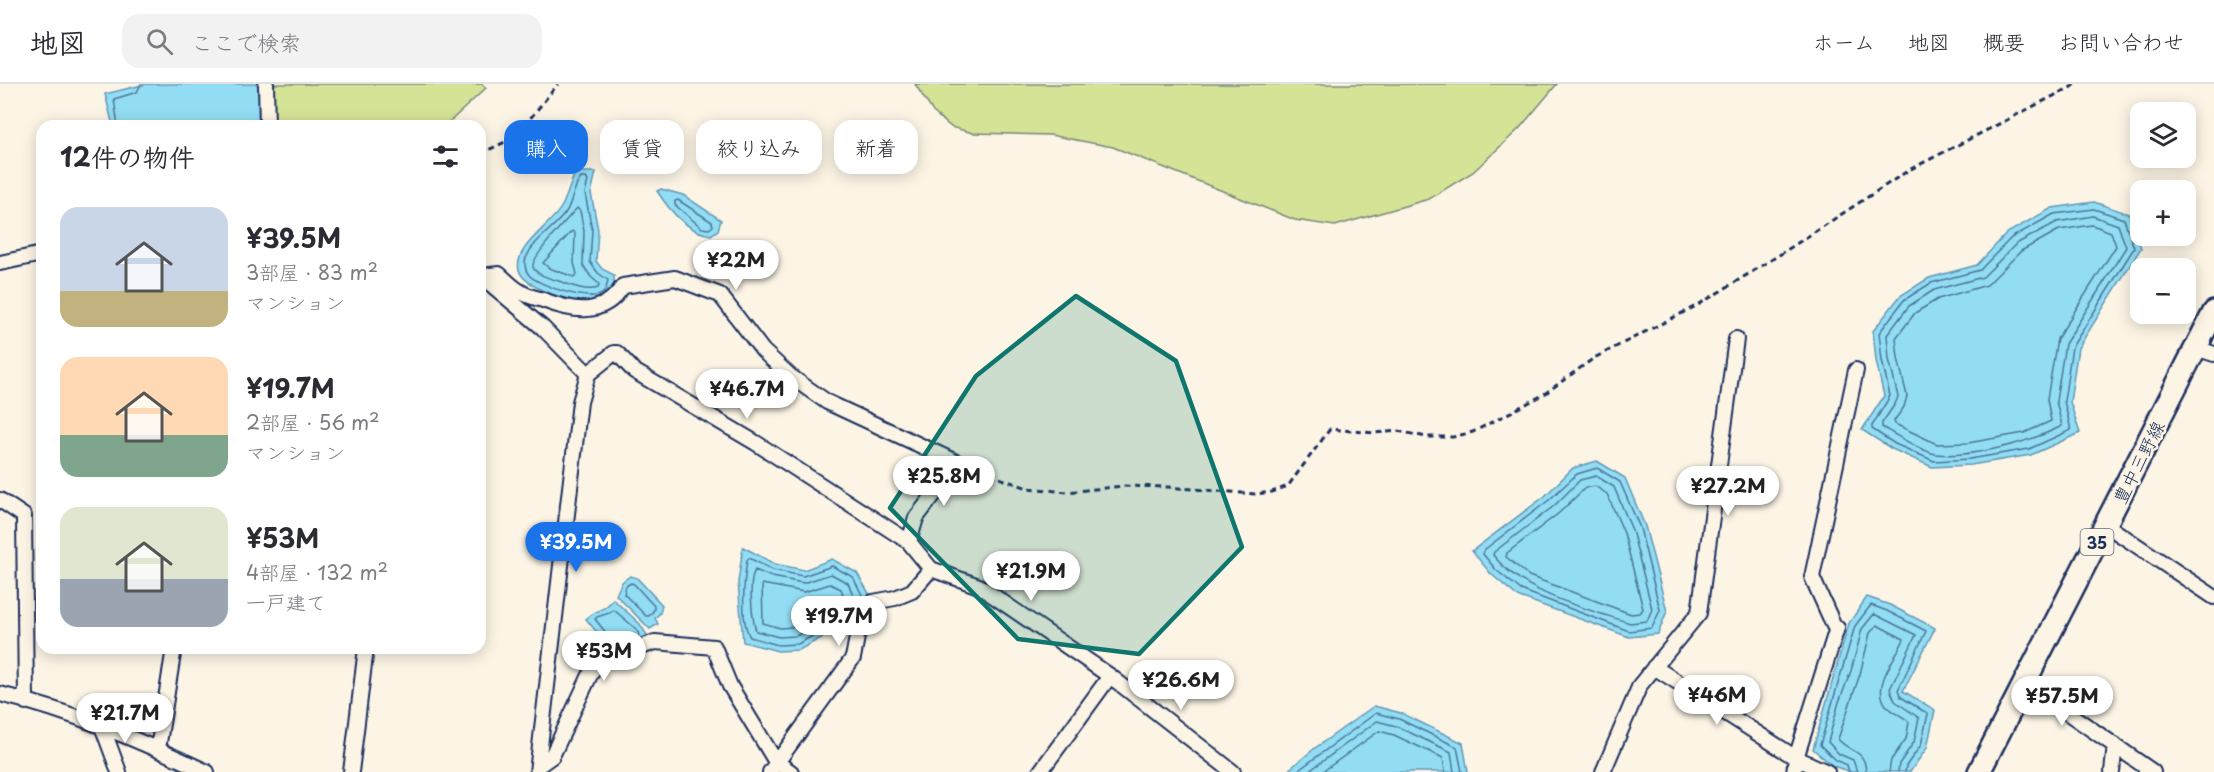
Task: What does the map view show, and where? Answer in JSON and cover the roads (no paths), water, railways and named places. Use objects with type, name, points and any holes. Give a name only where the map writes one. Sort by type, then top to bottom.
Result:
[{"type":"main road","name":"豊中三野線","points":[[1979,772],[2106,525],[2205,351],[2214,312]]},
{"type":"street","points":[[267,84],[267,120]]},
{"type":"street","points":[[0,263],[36,255]]},
{"type":"street","points":[[486,275],[499,274],[521,292],[561,307],[583,309],[598,307],[614,299],[623,286],[675,278],[720,295],[763,351],[799,383],[827,402],[958,463],[916,518],[909,542]]},
{"type":"street","points":[[486,279],[543,328],[588,374]]},
{"type":"street","points":[[1603,772],[1640,685],[1699,613],[1736,339]]},
{"type":"street","points":[[538,769],[580,402],[588,374],[617,353],[634,371],[756,443],[909,542],[931,569],[979,586],[1110,676],[1233,772]]},
{"type":"street","points":[[1795,765],[1837,628],[1834,626],[1812,577],[1856,370]]},
{"type":"street","points":[[0,500],[24,516],[26,702]]},
{"type":"street","points":[[2106,525],[2214,597]]},
{"type":"street","points":[[773,767],[853,658],[858,632],[873,602],[895,598],[912,591],[931,569]]},
{"type":"street","points":[[538,769],[552,756],[591,673],[598,663],[655,642],[714,646],[730,686],[773,767],[791,772]]},
{"type":"street","points":[[158,749],[173,654]]},
{"type":"street","points":[[351,772],[365,654]]},
{"type":"street","points":[[1654,668],[1795,765],[1827,772]]},
{"type":"street","points":[[1040,772],[1110,676]]},
{"type":"street","points":[[2026,684],[2153,772]]},
{"type":"street","points":[[0,694],[69,713],[158,749],[207,772]]},
{"type":"street","points":[[102,726],[119,772]]},
{"type":"street","points":[[2112,772],[2115,745]]},
{"type":"water","points":[[146,84],[262,84],[261,120],[112,120],[105,94]]},
{"type":"water","points":[[596,172],[591,193],[598,230],[596,261],[602,269],[614,275],[610,294],[597,302],[572,300],[544,291],[532,285],[519,270],[519,261],[527,245],[557,213],[574,174]]},
{"type":"water","points":[[661,189],[683,195],[721,220],[718,230],[711,235],[687,225],[673,212],[657,191]]},
{"type":"water","points":[[2094,202],[2129,214],[2130,246],[2140,246],[2141,248],[2135,258],[2130,258],[2130,265],[2078,348],[2070,402],[2080,433],[2031,455],[1971,465],[1932,467],[1892,449],[1862,430],[1884,396],[1876,361],[1873,331],[1900,296],[1929,278],[1977,265],[2007,233],[2052,208]]},
{"type":"water","points":[[1597,461],[1625,478],[1645,526],[1667,611],[1658,634],[1629,637],[1517,596],[1491,574],[1472,551],[1545,496],[1573,468]]},
{"type":"water","points":[[743,547],[775,564],[804,570],[832,559],[857,573],[870,595],[853,621],[799,650],[778,651],[743,642],[738,582]]},
{"type":"water","points":[[630,576],[637,578],[662,605],[660,613],[655,618],[658,624],[650,629],[616,595],[622,582]]},
{"type":"water","points":[[1867,597],[1890,605],[1935,628],[1903,691],[1935,710],[1927,748],[1910,772],[1851,772],[1833,766],[1813,749],[1849,623]]},
{"type":"water","points":[[613,599],[640,624],[650,640],[614,653],[586,619],[607,606]]},
{"type":"water","points":[[1374,706],[1401,713],[1463,743],[1468,772],[1286,772],[1315,748]]}]
